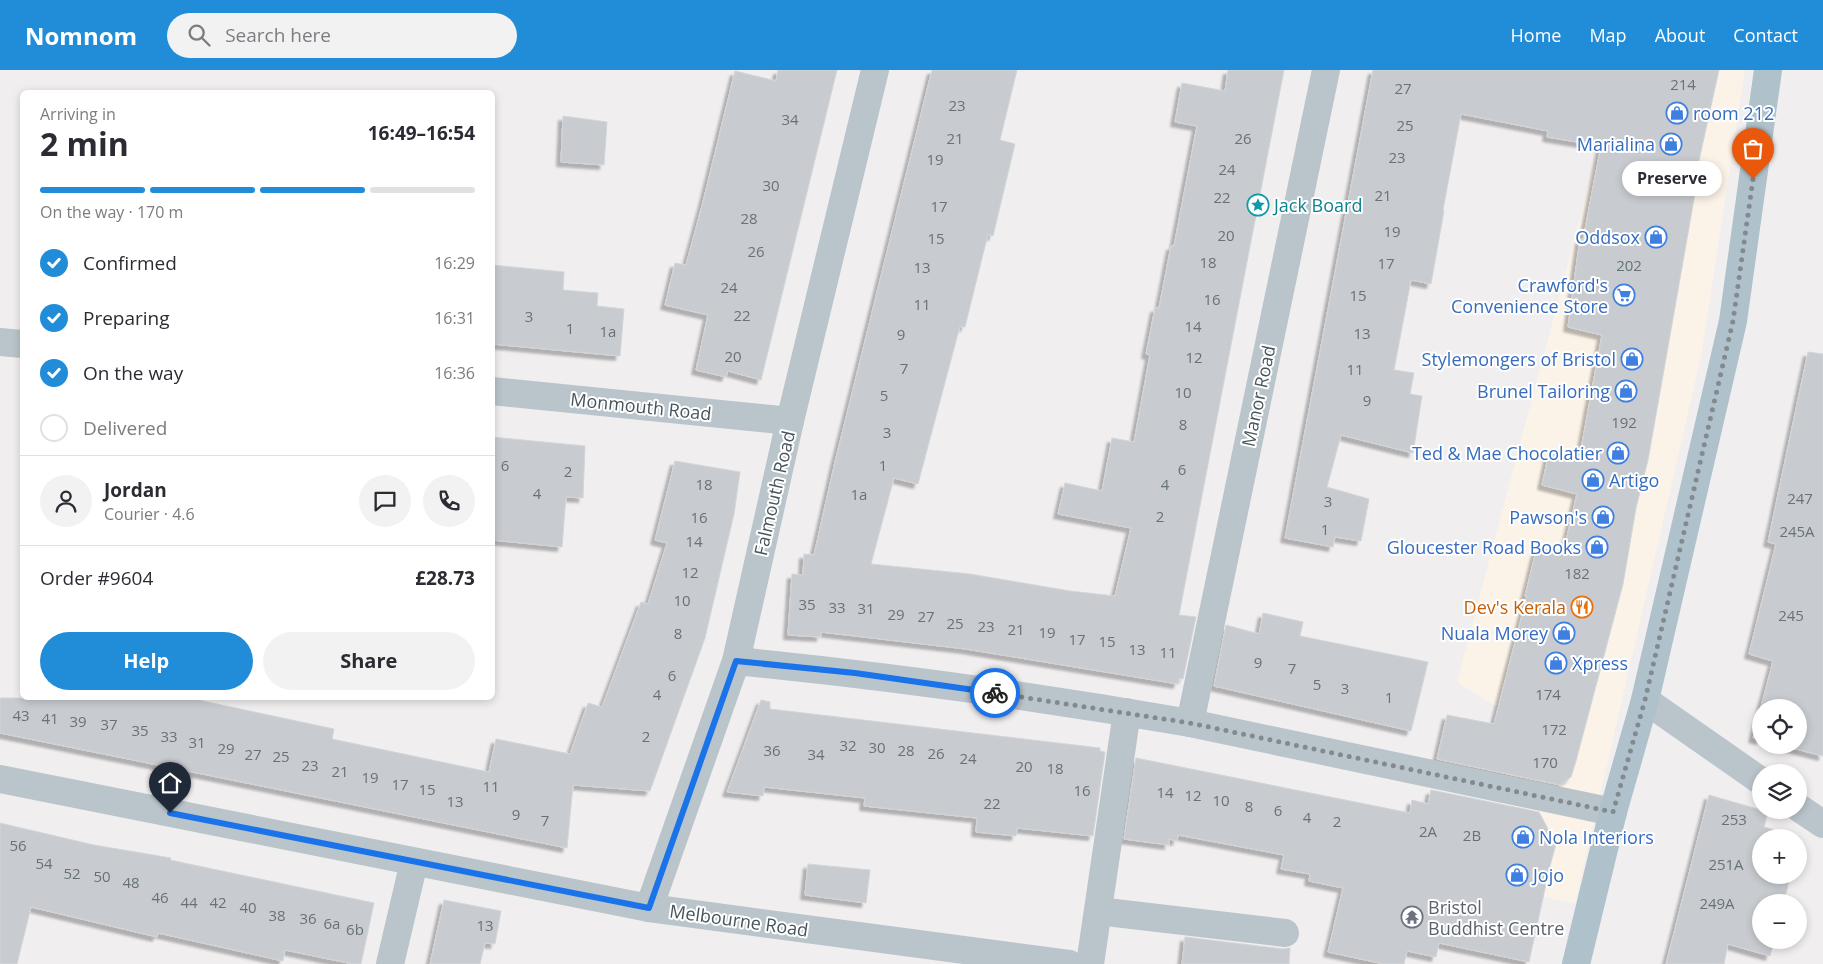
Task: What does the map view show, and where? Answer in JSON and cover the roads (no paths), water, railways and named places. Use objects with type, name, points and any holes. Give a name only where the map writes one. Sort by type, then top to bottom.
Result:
[{"type":"main road","points":[[1576,964],[1613,812],[1645,700],[1733,321],[1768,70]]},
{"type":"street","name":"Falmouth Road","points":[[649,908],[736,661],[790,421],[875,70]]},
{"type":"street","name":"Manor Road","points":[[1190,723],[1326,70]]},
{"type":"street","points":[[0,342],[20,344]]},
{"type":"street","name":"Monmouth Road","points":[[495,391],[790,421]]},
{"type":"street","points":[[736,661],[855,673],[1127,712],[1190,723],[1613,812]]},
{"type":"street","points":[[1645,700],[1752,775]]},
{"type":"street","points":[[1090,964],[1127,712]]},
{"type":"street","name":"Melbourne Road","points":[[0,779],[649,908],[1069,964]]},
{"type":"street","points":[[1807,813],[1823,824]]},
{"type":"street","points":[[390,964],[414,862]]},
{"type":"street","points":[[1098,911],[1285,933]]},
{"type":"place","name":"room 212","points":[[1677,113]]},
{"type":"place","name":"Marialina","points":[[1671,144]]},
{"type":"place","name":"Preserve","points":[[1753,179]]},
{"type":"place","name":"Jack Board","points":[[1258,205]]},
{"type":"place","name":"Oddsox","points":[[1656,237]]},
{"type":"place","name":"Crawford's Convenience Store","points":[[1624,295]]},
{"type":"place","name":"Stylemongers of Bristol","points":[[1632,359]]},
{"type":"place","name":"Brunel Tailoring","points":[[1626,391]]},
{"type":"place","name":"Ted & Mae Chocolatier","points":[[1618,453]]},
{"type":"place","name":"Artigo","points":[[1593,480]]},
{"type":"place","name":"Pawson's","points":[[1603,517]]},
{"type":"place","name":"Gloucester Road Books","points":[[1597,547]]},
{"type":"place","name":"Dev's Kerala","points":[[1582,607]]},
{"type":"place","name":"Nuala Morey","points":[[1564,633]]},
{"type":"place","name":"Xpress","points":[[1556,663]]},
{"type":"place","name":"Nola Interiors","points":[[1523,837]]},
{"type":"place","name":"Jojo","points":[[1517,875]]},
{"type":"place","name":"Bristol Buddhist Centre","points":[[1412,917]]}]
